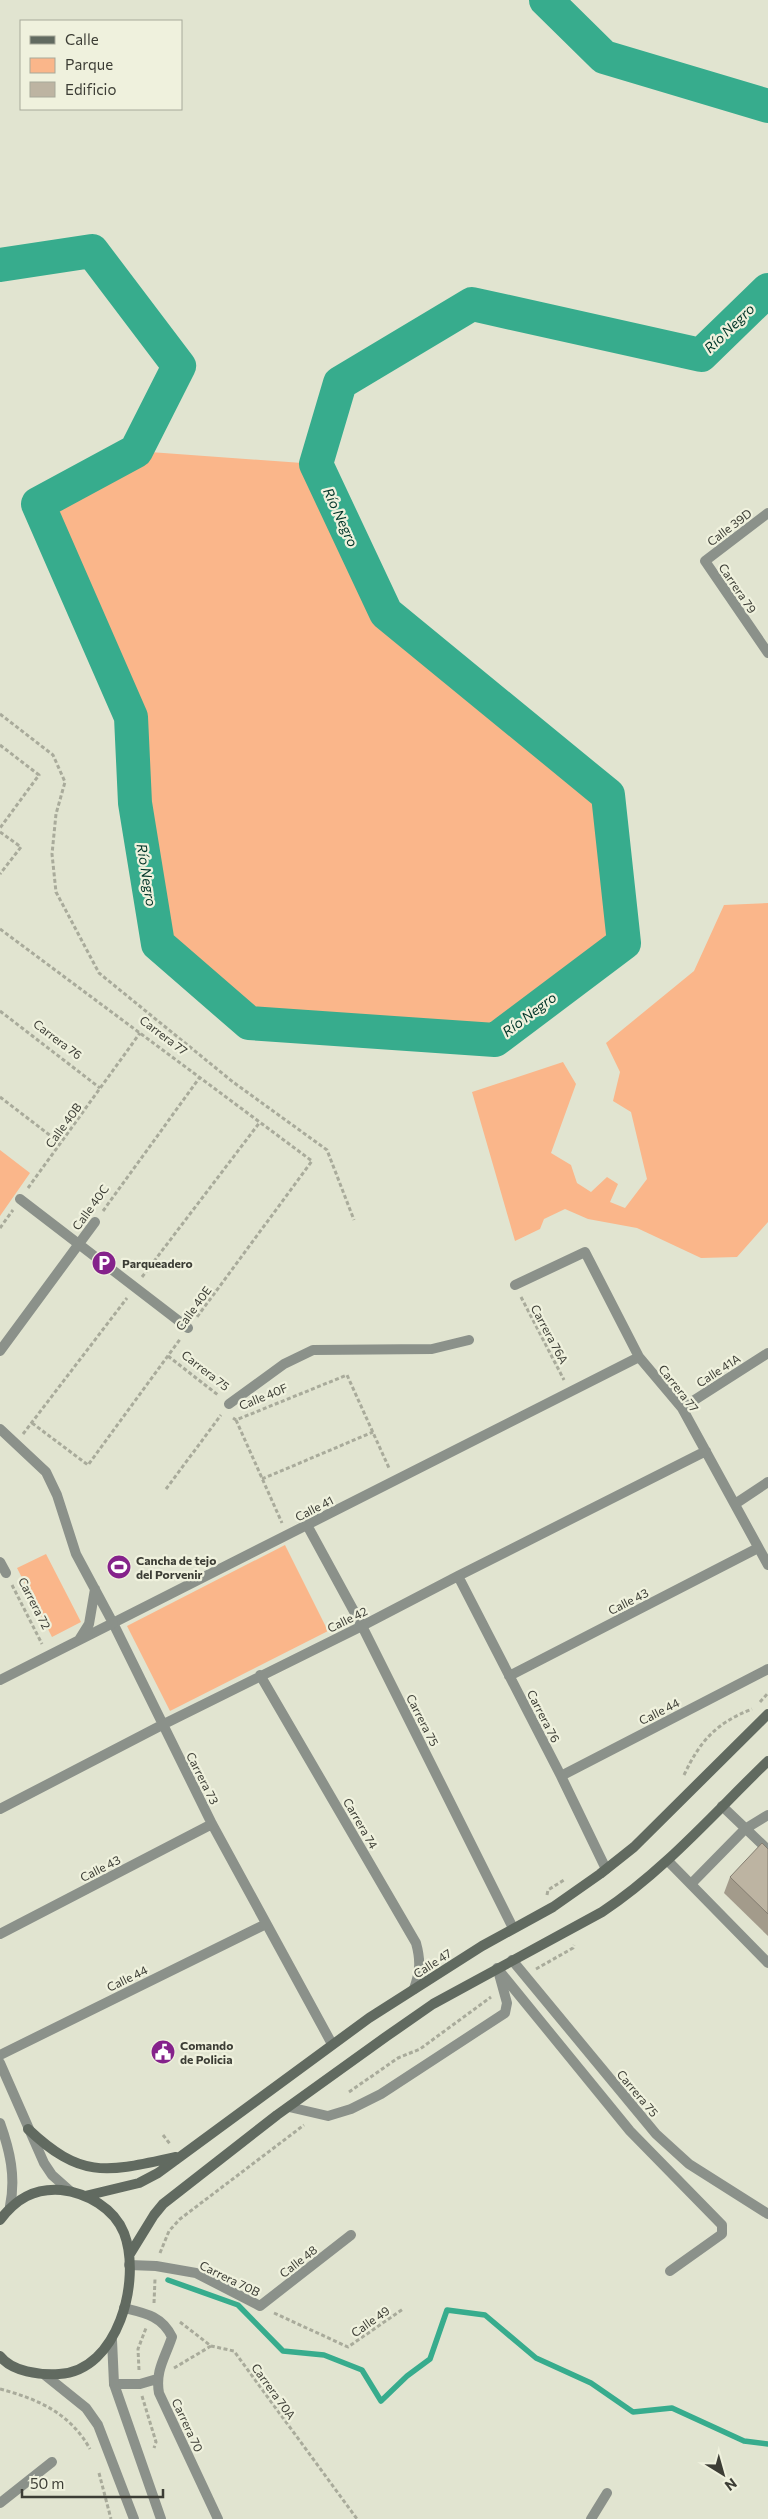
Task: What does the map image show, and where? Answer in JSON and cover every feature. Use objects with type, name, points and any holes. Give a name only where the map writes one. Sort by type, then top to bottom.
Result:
[{"type":"main road","name":"Calle 47","points":[[84,2196],[139,2183],[158,2173],[332,2044],[414,1989],[513,1928],[553,1907],[634,1847],[768,1714]]},
{"type":"main road","points":[[130,2254],[163,2204],[289,2107],[434,2004],[602,1912],[627,1895],[668,1861],[768,1761]]},
{"type":"main road","points":[[28,2129],[50,2149],[73,2163],[98,2168],[120,2168],[179,2157]]},
{"type":"main road","points":[[0,2220],[10,2206],[32,2193],[48,2189],[70,2191],[84,2196],[106,2209],[124,2232],[130,2254],[124,2308],[112,2340],[100,2356],[77,2371],[45,2375],[25,2371],[2,2360]]},
{"type":"street","name":"Calle 39D","points":[[704,561],[768,513]]},
{"type":"street","name":"Carrera 79","points":[[704,561],[768,653]]},
{"type":"street","points":[[20,1199],[188,1328]]},
{"type":"street","name":"Calle 40C","points":[[0,1351],[96,1222]]},
{"type":"street","name":"Carrera 77","points":[[515,1285],[586,1252],[639,1357],[682,1408],[768,1565]]},
{"type":"street","points":[[227,1407],[284,1364],[313,1350],[432,1349],[469,1340]]},
{"type":"street","name":"Calle 41A","points":[[682,1408],[768,1353]]},
{"type":"street","name":"Calle 41","points":[[0,1680],[639,1357]]},
{"type":"street","name":"Carrera 73","points":[[0,1429],[46,1472],[57,1495],[62,1517],[76,1554],[113,1623],[212,1824],[332,2044]]},
{"type":"street","name":"Calle 42","points":[[0,1809],[260,1675],[362,1626],[706,1451]]},
{"type":"street","points":[[735,1504],[768,1482]]},
{"type":"street","name":"Carrera 75","points":[[307,1525],[362,1626],[513,1928]]},
{"type":"street","name":"Calle 43","points":[[509,1676],[758,1548]]},
{"type":"street","name":"Carrera 72","points":[[0,1562],[6,1574]]},
{"type":"street","name":"Carrera 76","points":[[458,1576],[561,1776],[606,1869]]},
{"type":"street","points":[[78,1640],[89,1624],[95,1589]]},
{"type":"street","name":"Calle 44","points":[[561,1776],[768,1669]]},
{"type":"street","name":"Carrera 74","points":[[260,1675],[416,1944],[420,1965],[414,1989]]},
{"type":"street","points":[[722,1806],[768,1850]]},
{"type":"street","points":[[691,1884],[745,1829],[768,1815]]},
{"type":"street","name":"Calle 43","points":[[0,1934],[212,1824]]},
{"type":"street","points":[[668,1861],[768,1962]]},
{"type":"street","name":"Calle 44","points":[[0,2055],[266,1924]]},
{"type":"street","name":"Carrera 75","points":[[512,1960],[656,2134],[688,2164],[768,2214]]},
{"type":"street","points":[[289,2107],[328,2116],[351,2109],[380,2094],[486,2027],[505,2013],[507,2003],[497,1968]]},
{"type":"street","points":[[497,1968],[630,2131],[722,2225],[722,2234],[670,2271]]},
{"type":"street","points":[[0,2062],[28,2129],[52,2175],[70,2191]]},
{"type":"street","points":[[0,2123],[8,2149],[14,2182],[10,2206]]},
{"type":"street","name":"Calle 48","points":[[260,2306],[351,2235]]},
{"type":"street","name":"Carrera 70B","points":[[129,2265],[156,2266],[196,2273],[260,2306]]},
{"type":"street","points":[[114,2384],[140,2384],[157,2379],[164,2354],[172,2337],[162,2322],[151,2315],[124,2308]]},
{"type":"street","points":[[112,2340],[114,2384],[161,2519]]},
{"type":"street","points":[[45,2375],[86,2408],[98,2425],[134,2519]]},
{"type":"street","name":"Carrera 70","points":[[157,2379],[159,2393],[218,2519]]},
{"type":"street","points":[[0,2503],[52,2462]]},
{"type":"street","points":[[591,2519],[607,2493]]},
{"type":"path","points":[[0,714],[53,756],[65,782],[56,814],[52,854],[56,892],[99,973],[233,1082],[327,1150],[354,1220]]},
{"type":"path","points":[[0,745],[39,775],[0,828]]},
{"type":"path","points":[[0,832],[20,848],[0,874]]},
{"type":"path","name":"Carrera 77","points":[[0,929],[312,1161]]},
{"type":"path","name":"Carrera 76","points":[[0,1011],[100,1088]]},
{"type":"path","name":"Calle 40B","points":[[0,1228],[140,1033]]},
{"type":"path","name":"Calle 40C","points":[[96,1222],[200,1077]]},
{"type":"path","points":[[0,1097],[60,1143]]},
{"type":"path","name":"Calle 40E","points":[[32,1423],[88,1465],[312,1161]]},
{"type":"path","name":"Carrera 76A","points":[[515,1285],[570,1391]]},
{"type":"path","name":"Carrera 75","points":[[168,1356],[227,1407]]},
{"type":"path","name":"Calle 40F","points":[[230,1416],[236,1420],[347,1375],[373,1432]]},
{"type":"path","name":"Calle 40F","points":[[166,1489],[227,1407]]},
{"type":"path","points":[[236,1420],[288,1534]]},
{"type":"path","points":[[262,1479],[373,1432],[395,1480]]},
{"type":"path","name":"Carrera 72","points":[[6,1574],[48,1656]]},
{"type":"path","points":[[681,1782],[695,1751],[727,1718],[754,1708],[768,1693]]},
{"type":"path","points":[[547,1896],[548,1890],[571,1876]]},
{"type":"path","points":[[524,1976],[573,1948],[574,1945]]},
{"type":"path","points":[[342,2097],[398,2058],[420,2049],[504,1988]]},
{"type":"path","points":[[154,2448],[156,2442],[143,2404],[138,2348],[151,2315],[154,2301],[156,2266],[169,2231],[180,2219],[318,2114]]},
{"type":"path","points":[[154,2301],[162,2307]]},
{"type":"path","name":"Calle 49","points":[[260,2306],[348,2347],[402,2309]]},
{"type":"path","name":"Carrera 70A","points":[[176,2318],[211,2346],[234,2351],[357,2519]]},
{"type":"path","points":[[157,2379],[211,2346]]},
{"type":"path","points":[[0,2389],[23,2395],[53,2408],[79,2432],[93,2455]]},
{"type":"path","points":[[99,2471],[111,2519]]},
{"type":"green space","points":[[136,451],[316,464],[386,613],[608,795],[624,943],[495,1040],[249,1023],[158,944],[135,803],[131,717],[38,504]]},
{"type":"green space","points":[[768,903],[768,1222],[737,1257],[701,1258],[637,1228],[588,1219],[565,1209],[544,1219],[540,1229],[515,1241],[472,1092],[563,1062],[576,1084],[551,1153],[571,1165],[577,1183],[591,1192],[607,1177],[618,1184],[610,1202],[625,1208],[647,1179],[631,1112],[613,1101],[620,1072],[606,1043],[694,971],[724,905]]},
{"type":"green space","points":[[0,1150],[30,1173],[0,1216]]},
{"type":"green space","points":[[285,1545],[328,1631],[170,1711],[127,1626]]},
{"type":"green space","points":[[46,1554],[81,1622],[52,1637],[17,1568]]},
{"type":"building","points":[[762,1843],[768,1849],[768,1914],[730,1877]]},
{"type":"waterway","name":"Río Negro","points":[[546,0],[604,57],[768,106]]},
{"type":"waterway","name":"Río Negro","points":[[0,265],[92,251],[179,366],[136,451],[38,504],[131,717],[135,803],[158,944],[249,1023],[495,1040],[624,943],[608,795],[386,613],[316,464],[340,383],[472,304],[701,355],[768,290]]},
{"type":"waterway","points":[[168,2280],[238,2305],[283,2351],[324,2355],[362,2370],[381,2401],[407,2376],[430,2359],[447,2310],[485,2315],[536,2358],[591,2383],[633,2412],[672,2408],[744,2441],[768,2444]]},
{"type":"place","name":"Parqueadero","points":[[104,1263]]},
{"type":"place","name":"Cancha de tejo del Porvenir","points":[[119,1567]]},
{"type":"place","name":"Comando de Policia","points":[[163,2052]]}]
